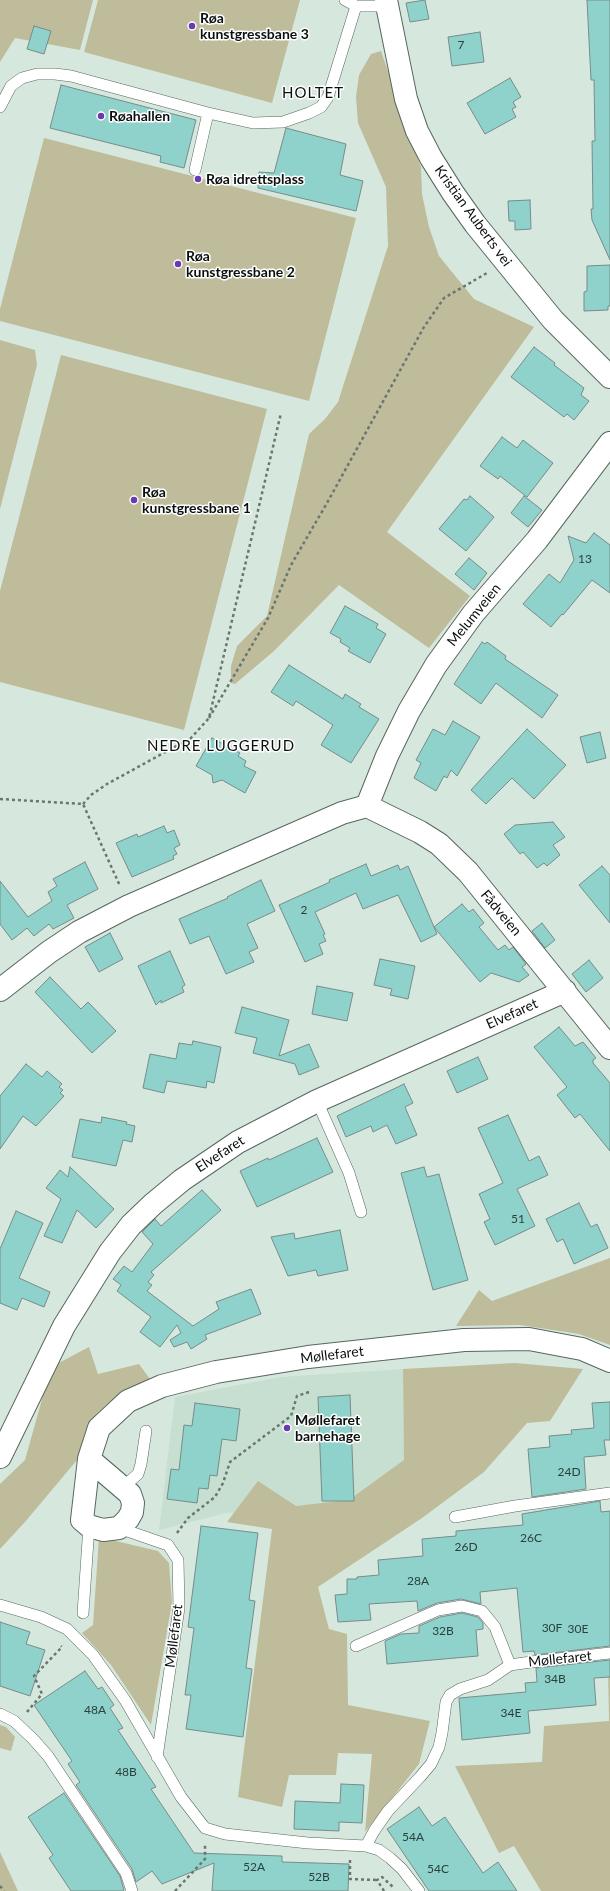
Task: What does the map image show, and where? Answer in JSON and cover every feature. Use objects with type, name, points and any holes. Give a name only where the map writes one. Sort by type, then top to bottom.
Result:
[{"type":"street","name":"Kristian Auberts vei","points":[[387,3],[406,99],[417,131],[431,158],[453,194],[553,320],[610,377]]},
{"type":"street","name":"Melumveien","points":[[367,806],[387,756],[409,711],[436,664],[473,614],[537,540],[610,443]]},
{"type":"street","points":[[0,990],[49,952],[79,932],[129,906],[342,813],[367,806]]},
{"type":"street","name":"Fådveien","points":[[367,806],[420,832],[439,844],[468,872],[610,1048]]},
{"type":"street","name":"Elvefaret","points":[[0,1457],[64,1326],[110,1252],[131,1225],[182,1180],[213,1157],[262,1128],[317,1101],[565,991]]},
{"type":"street","name":"Møllefaret","points":[[89,1526],[82,1520],[89,1460],[100,1428],[128,1401],[162,1386],[216,1372],[308,1357],[464,1340],[529,1339],[582,1349],[610,1360]]},
{"type":"street","points":[[89,1460],[123,1487],[130,1494],[133,1503],[132,1512],[128,1519],[119,1528],[103,1530],[89,1526]]},
{"type":"lane","points":[[345,0],[356,6],[387,3]]},
{"type":"lane","points":[[0,107],[11,86],[22,78],[37,74],[55,74],[71,76],[208,113],[253,123],[267,124],[283,122],[321,107],[328,97],[334,82],[356,6]]},
{"type":"lane","points":[[195,170],[208,113]]},
{"type":"lane","points":[[317,1101],[349,1173],[361,1212]]},
{"type":"lane","points":[[123,1487],[138,1474],[146,1431]]},
{"type":"lane","points":[[455,1517],[515,1506],[610,1493]]},
{"type":"lane","points":[[83,1613],[89,1526]]},
{"type":"lane","points":[[119,1528],[168,1545]]},
{"type":"lane","name":"Møllefaret","points":[[157,1757],[179,1608],[178,1560],[168,1545]]},
{"type":"lane","points":[[0,1605],[40,1617],[68,1629],[94,1655],[124,1700],[181,1797],[204,1828],[225,1834],[308,1844],[366,1846],[378,1850],[390,1858],[402,1869],[419,1891]]},
{"type":"lane","name":"Møllefaret","points":[[356,1646],[438,1610],[462,1606],[482,1611],[495,1627],[510,1665]]},
{"type":"lane","name":"Møllefaret","points":[[366,1846],[374,1831],[388,1812],[430,1764],[439,1747],[446,1702],[450,1695],[460,1689],[488,1680],[510,1665],[610,1653]]},
{"type":"lane","points":[[0,1714],[14,1721],[33,1738],[48,1756],[126,1873],[132,1891]]},
{"type":"path","points":[[83,804],[91,795],[107,784],[192,738],[209,718],[268,618],[291,565],[424,327],[444,298],[506,262]]},
{"type":"path","points":[[209,718],[281,413]]},
{"type":"path","points":[[0,799],[83,804]]},
{"type":"path","points":[[83,804],[129,906]]},
{"type":"path","points":[[168,1545],[188,1518],[215,1497],[223,1483],[230,1462],[291,1416],[297,1396],[309,1392]]},
{"type":"path","points":[[14,1721],[28,1711],[41,1696],[42,1693],[34,1676],[62,1647],[40,1617]]},
{"type":"path","points":[[175,1891],[205,1859],[204,1828]]},
{"type":"path","points":[[350,1879],[377,1880],[382,1877],[399,1891]]},
{"type":"path","points":[[377,1880],[384,1891]]},
{"type":"path","points":[[0,1886],[4,1891]]},
{"type":"shaded area","points":[[0,0],[93,0],[80,50],[15,38],[0,62]]},
{"type":"shaded area","name":"Røa kunstgressbane 3","points":[[98,0],[300,0],[272,103],[84,52]]},
{"type":"shaded area","points":[[381,51],[421,167],[422,194],[429,227],[439,256],[474,299],[534,327],[387,532],[470,596],[429,648],[339,585],[274,651],[235,684],[231,683],[231,666],[237,646],[267,616],[309,434],[325,419],[338,402],[388,246],[386,187],[358,123],[356,97],[359,75],[371,54]]},
{"type":"shaded area","name":"Røa kunstgressbane 2","points":[[44,138],[356,218],[309,401],[0,321],[0,309]]},
{"type":"shaded area","points":[[0,340],[35,350],[37,365],[0,509]]},
{"type":"shaded area","name":"Røa kunstgressbane 1","points":[[61,355],[267,409],[184,730],[0,682],[0,591]]},
{"type":"shaded area","points":[[610,1258],[610,1345],[579,1334],[520,1325],[456,1326],[479,1290],[492,1301]]},
{"type":"shaded area","points":[[89,1347],[98,1374],[139,1364],[152,1382],[122,1391],[97,1413],[77,1460],[25,1522],[0,1549],[0,1484],[25,1460],[51,1367]]},
{"type":"shaded area","points":[[515,1363],[583,1369],[550,1421],[527,1423],[484,1472],[422,1518],[318,1587],[329,1629],[347,1634],[348,1705],[430,1721],[419,1764],[365,1832],[372,1754],[338,1753],[336,1775],[289,1775],[282,1807],[238,1797],[272,1529],[227,1522],[258,1481],[296,1506],[349,1500],[404,1460],[403,1369]]},
{"type":"shaded area","name":"Møllefaret barnehage","points":[[403,1369],[404,1460],[355,1505],[226,1513],[159,1530],[175,1397],[281,1377]]},
{"type":"shaded area","points":[[99,1537],[158,1551],[169,1563],[172,1602],[151,1725],[111,1665],[82,1633],[93,1625]]},
{"type":"shaded area","points":[[608,1668],[610,1668],[610,1891],[541,1891],[514,1846],[499,1853],[455,1766],[542,1762],[544,1726],[609,1721]]},
{"type":"shaded area","points":[[0,1725],[6,1727],[15,1737],[11,1751],[0,1748]]},
{"type":"shaded area","points":[[0,1852],[18,1891],[0,1891]]},
{"type":"building","points":[[425,0],[429,19],[410,22],[406,3]]},
{"type":"building","points":[[587,0],[610,0],[610,260],[592,220],[591,209],[593,209],[592,141],[595,141],[594,80],[591,80]]},
{"type":"building","points":[[34,26],[51,31],[44,54],[27,49]]},
{"type":"building","points":[[480,32],[484,62],[452,66],[448,37]]},
{"type":"building","points":[[510,78],[521,97],[513,102],[516,107],[512,109],[516,117],[485,134],[467,103]]},
{"type":"building","name":"Røahallen","points":[[61,85],[196,120],[184,168],[160,162],[161,156],[50,128]]},
{"type":"building","points":[[286,128],[346,144],[340,175],[363,181],[356,211],[258,188],[259,172],[274,173]]},
{"type":"building","points":[[530,200],[531,229],[515,230],[515,221],[509,221],[508,201]]},
{"type":"building","points":[[610,265],[610,306],[608,306],[608,310],[584,311],[584,292],[587,291],[587,266]]},
{"type":"building","points":[[534,347],[555,363],[554,365],[584,388],[581,395],[589,401],[574,420],[567,414],[564,417],[511,377]]},
{"type":"building","points":[[502,437],[517,448],[523,440],[553,463],[527,497],[500,476],[498,479],[480,466]]},
{"type":"building","points":[[470,496],[494,517],[466,551],[439,529],[464,499],[467,500]]},
{"type":"building","points":[[524,496],[542,510],[528,527],[511,513]]},
{"type":"building","points":[[594,533],[610,545],[610,593],[592,580],[551,627],[523,604],[549,574],[560,583],[574,560],[568,536],[586,543]]},
{"type":"building","points":[[469,558],[487,573],[474,590],[455,574]]},
{"type":"building","points":[[345,606],[378,624],[376,628],[386,634],[370,663],[348,651],[350,648],[340,642],[341,639],[330,633]]},
{"type":"building","points":[[482,642],[485,644],[487,642],[506,656],[505,659],[558,695],[542,718],[496,683],[481,704],[454,684]]},
{"type":"building","points":[[289,665],[343,699],[345,694],[361,704],[359,707],[379,719],[351,763],[321,745],[333,725],[296,701],[293,706],[271,692]]},
{"type":"building","points":[[453,721],[480,737],[457,776],[451,770],[447,778],[444,776],[436,791],[414,778],[421,763],[416,760],[433,729],[445,735]]},
{"type":"building","points":[[527,729],[566,765],[534,799],[512,778],[486,804],[471,790]]},
{"type":"building","points":[[600,732],[606,758],[587,763],[580,737]]},
{"type":"building","points":[[212,738],[240,753],[238,756],[246,761],[244,766],[256,772],[245,793],[222,780],[213,783],[212,775],[196,766]]},
{"type":"building","points":[[553,822],[565,837],[553,845],[560,855],[547,866],[544,863],[537,868],[523,852],[520,854],[504,834],[515,825]]},
{"type":"building","points":[[164,826],[167,833],[174,830],[180,845],[174,848],[177,854],[173,856],[174,859],[132,877],[116,843],[137,834],[138,837]]},
{"type":"building","points":[[85,862],[98,889],[67,905],[74,918],[53,929],[49,924],[34,936],[27,928],[12,940],[0,924],[0,881],[28,917],[52,901],[48,892],[57,886],[53,879]]},
{"type":"building","points":[[366,864],[371,876],[398,865],[400,870],[408,866],[437,934],[421,942],[398,895],[363,909],[356,893],[315,912],[325,934],[323,935],[326,941],[319,944],[323,954],[305,962],[279,905],[330,882],[329,880]]},
{"type":"building","points":[[602,866],[610,875],[610,923],[579,885]]},
{"type":"building","points":[[261,880],[275,911],[247,924],[258,948],[249,952],[254,962],[226,974],[209,936],[190,944],[179,919],[228,898],[227,897]]},
{"type":"building","points":[[462,904],[469,912],[473,909],[484,923],[479,927],[498,950],[505,945],[509,950],[513,947],[526,964],[522,967],[529,975],[519,982],[491,973],[480,982],[434,927]]},
{"type":"building","points":[[542,923],[555,940],[545,948],[532,931]]},
{"type":"building","points":[[110,933],[123,959],[99,972],[85,947]]},
{"type":"building","points":[[170,951],[185,985],[182,987],[184,992],[161,1003],[161,1000],[156,1005],[138,966]]},
{"type":"building","points":[[380,959],[415,966],[408,999],[390,995],[392,989],[374,985]]},
{"type":"building","points":[[589,960],[603,978],[586,992],[572,974]]},
{"type":"building","points":[[50,977],[81,1009],[88,1002],[116,1031],[92,1053],[35,992]]},
{"type":"building","points":[[317,986],[353,993],[347,1021],[312,1014]]},
{"type":"building","points":[[242,1007],[289,1020],[279,1056],[309,1044],[319,1067],[299,1075],[295,1064],[253,1053],[257,1038],[235,1033]]},
{"type":"building","points":[[559,1027],[575,1046],[583,1042],[596,1058],[593,1060],[593,1063],[610,1083],[610,1151],[580,1114],[575,1118],[557,1095],[567,1087],[534,1047]]},
{"type":"building","points":[[193,1041],[221,1047],[214,1083],[207,1081],[206,1088],[167,1081],[164,1093],[143,1088],[150,1054],[176,1059],[179,1043],[192,1045]]},
{"type":"building","points":[[478,1057],[488,1079],[457,1093],[447,1071]]},
{"type":"building","points":[[26,1064],[42,1077],[47,1071],[62,1084],[59,1087],[63,1090],[60,1093],[64,1096],[36,1126],[23,1116],[0,1149],[0,1096]]},
{"type":"building","points":[[404,1084],[413,1103],[405,1107],[417,1135],[396,1144],[387,1125],[373,1132],[371,1126],[346,1137],[337,1116]]},
{"type":"building","points":[[508,1115],[529,1161],[539,1156],[548,1175],[517,1189],[535,1226],[495,1245],[484,1222],[490,1219],[479,1194],[503,1183],[478,1128]]},
{"type":"building","points":[[102,1117],[127,1122],[126,1124],[135,1126],[132,1142],[123,1140],[116,1166],[72,1157],[80,1119],[101,1123]]},
{"type":"building","points":[[317,1138],[333,1172],[257,1207],[240,1171],[268,1158],[269,1160]]},
{"type":"building","points":[[70,1167],[114,1209],[96,1228],[77,1210],[62,1243],[44,1236],[61,1199],[46,1188],[60,1170],[68,1177]]},
{"type":"building","points":[[424,1167],[427,1177],[439,1174],[468,1280],[433,1290],[401,1173]]},
{"type":"building","points":[[202,1190],[221,1210],[151,1272],[154,1275],[148,1282],[152,1285],[147,1291],[193,1326],[219,1309],[216,1302],[251,1289],[261,1314],[205,1335],[207,1339],[191,1349],[187,1342],[174,1347],[170,1340],[181,1333],[177,1325],[160,1347],[140,1332],[151,1317],[117,1291],[121,1285],[113,1279],[124,1266],[132,1272],[153,1244],[142,1232],[155,1219],[161,1226]]},
{"type":"building","points":[[579,1203],[591,1227],[597,1224],[608,1248],[574,1264],[563,1239],[557,1242],[546,1219]]},
{"type":"building","points":[[16,1211],[43,1223],[19,1278],[50,1292],[44,1307],[22,1298],[17,1310],[0,1303],[0,1249]]},
{"type":"building","points":[[340,1230],[348,1270],[318,1276],[316,1270],[288,1276],[271,1237],[294,1233],[295,1239]]},
{"type":"building","points":[[350,1395],[354,1501],[322,1501],[318,1397]]},
{"type":"building","points":[[610,1402],[610,1440],[604,1440],[606,1455],[584,1457],[586,1489],[532,1497],[528,1449],[550,1447],[549,1436],[572,1434],[571,1430],[594,1428],[592,1403]]},
{"type":"building","points":[[195,1403],[240,1409],[236,1441],[222,1439],[217,1476],[210,1475],[208,1489],[199,1488],[197,1503],[167,1499],[171,1469],[179,1470],[184,1425],[192,1426]]},
{"type":"building","points":[[600,1501],[601,1512],[610,1511],[610,1646],[535,1655],[534,1651],[523,1652],[517,1588],[480,1592],[481,1604],[461,1599],[437,1603],[418,1611],[417,1601],[369,1604],[371,1620],[338,1622],[335,1595],[347,1594],[347,1579],[357,1579],[357,1577],[379,1575],[378,1560],[423,1556],[422,1539],[456,1536],[456,1531],[523,1525],[522,1514]]},
{"type":"building","points":[[201,1526],[258,1533],[249,1600],[255,1601],[246,1668],[252,1669],[243,1737],[186,1729],[191,1695],[185,1695],[194,1628],[188,1627]]},
{"type":"building","points":[[462,1613],[478,1617],[483,1623],[483,1629],[476,1630],[478,1656],[387,1664],[385,1641],[401,1634],[419,1633],[419,1626],[440,1617]]},
{"type":"building","points":[[0,1622],[30,1632],[26,1644],[45,1650],[30,1696],[0,1686]]},
{"type":"building","points":[[610,1660],[610,1677],[594,1678],[596,1705],[528,1711],[530,1733],[462,1740],[459,1698],[526,1692],[525,1683],[537,1682],[536,1668]]},
{"type":"building","points":[[85,1671],[98,1689],[102,1687],[114,1705],[110,1708],[123,1728],[118,1730],[156,1787],[151,1789],[194,1853],[282,1856],[282,1862],[349,1864],[348,1891],[212,1891],[214,1863],[162,1884],[152,1871],[136,1882],[132,1869],[76,1785],[80,1782],[68,1764],[72,1761],[34,1705]]},
{"type":"building","points":[[341,1784],[364,1785],[362,1823],[339,1822],[339,1831],[294,1829],[295,1801],[340,1803]]},
{"type":"building","points":[[64,1793],[120,1876],[123,1891],[71,1891],[49,1858],[53,1855],[28,1817]]},
{"type":"building","points":[[419,1807],[432,1826],[445,1817],[483,1873],[498,1862],[517,1891],[429,1891],[387,1829]]},
{"type":"place","name":"Røa kunstgressbane 3","points":[[192,26]]},
{"type":"place","name":"Røahallen","points":[[101,116]]},
{"type":"place","name":"Røa idrettsplass","points":[[198,179]]},
{"type":"place","name":"Røa kunstgressbane 2","points":[[178,264]]},
{"type":"place","name":"Røa kunstgressbane 1","points":[[134,500]]},
{"type":"place","name":"Møllefaret barnehage","points":[[287,1428]]},
{"type":"district","name":"HOLTET","points":[[313,93]]},
{"type":"district","name":"NEDRE LUGGERUD","points":[[221,746]]}]
